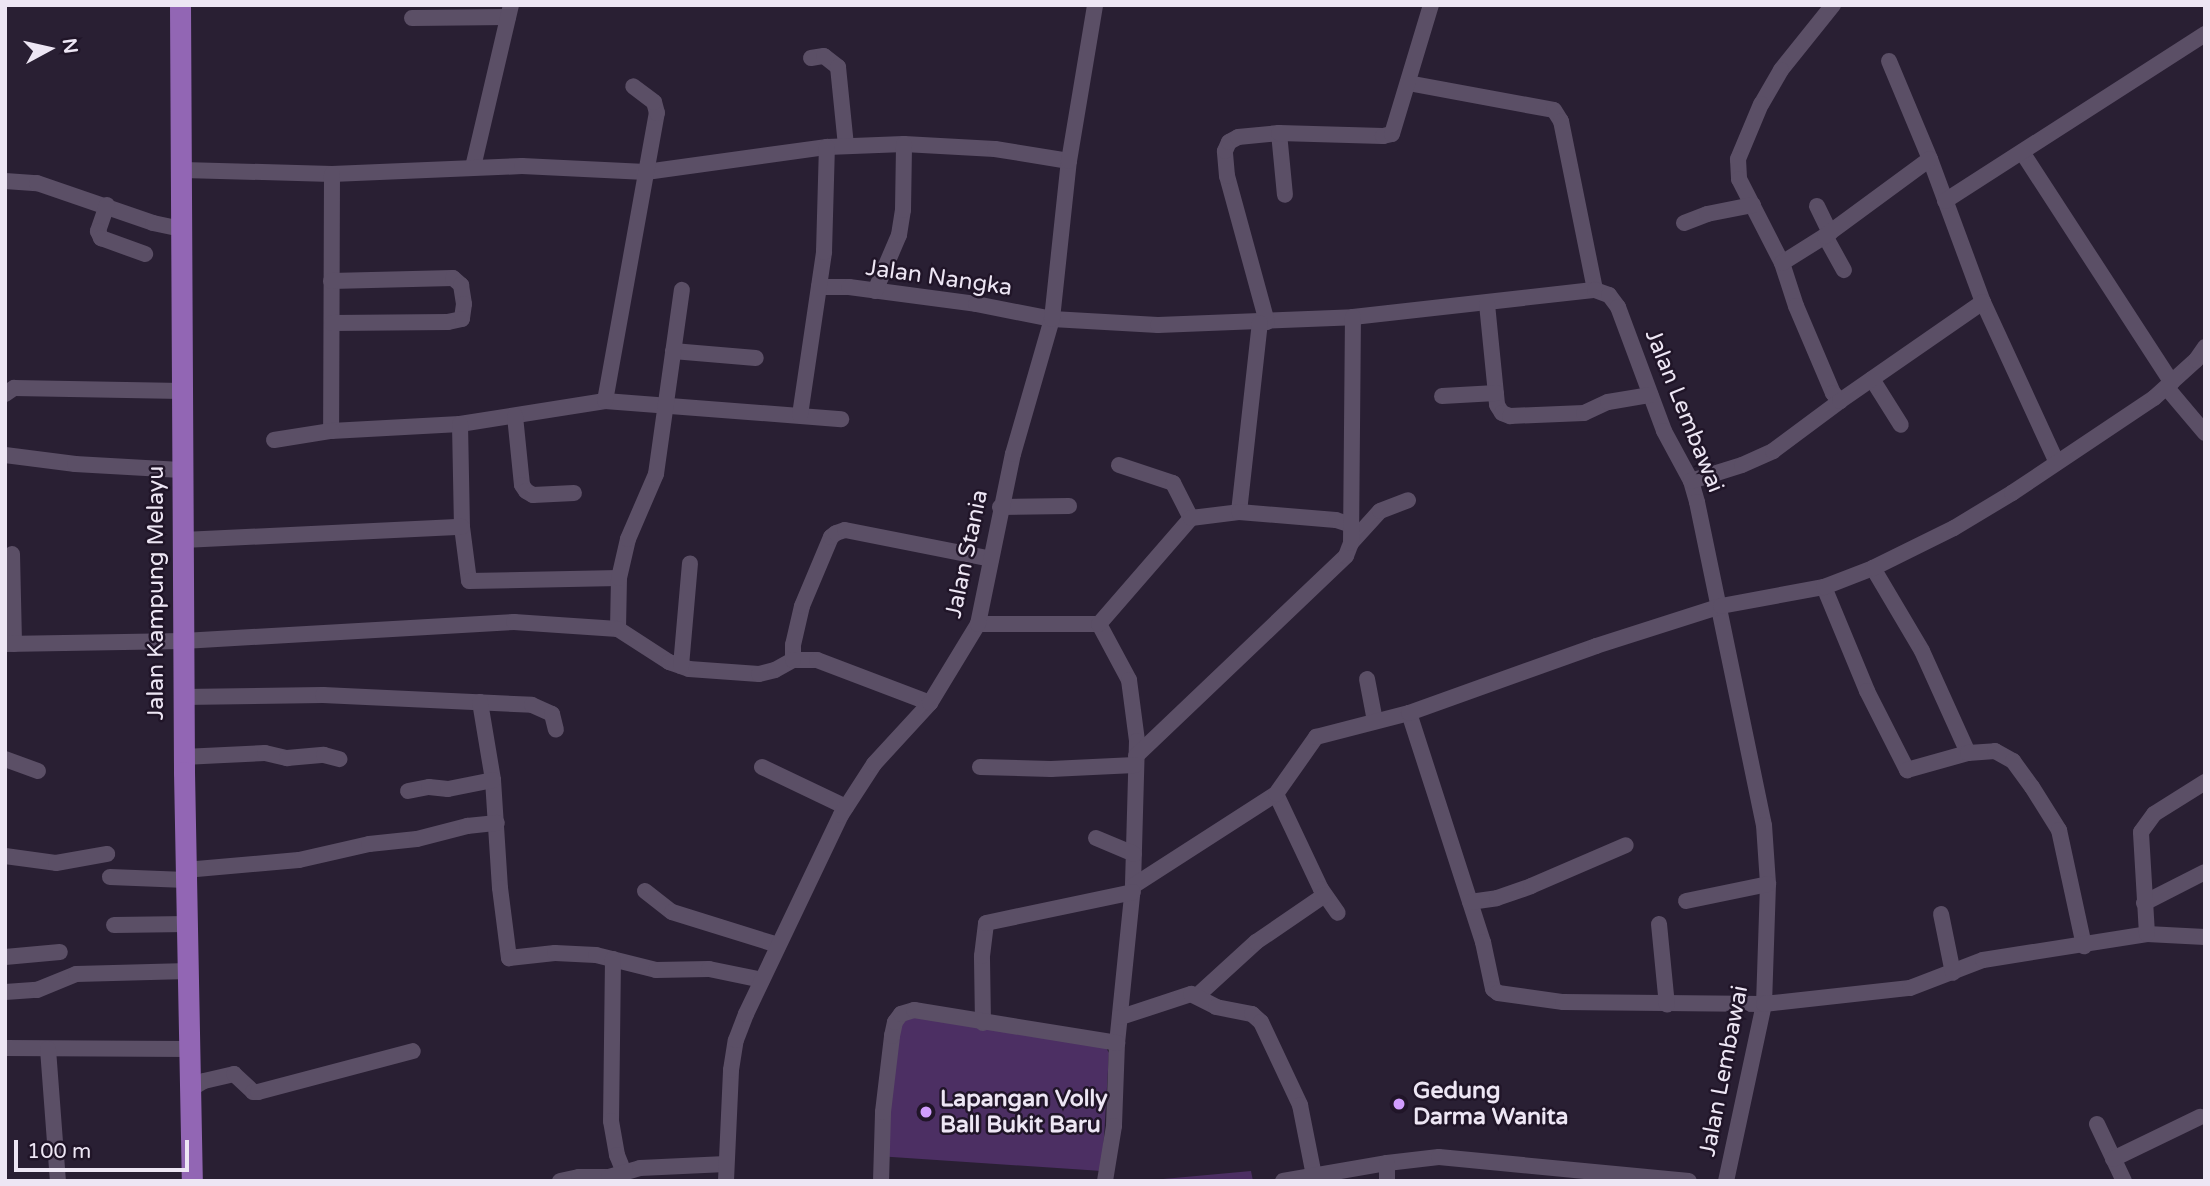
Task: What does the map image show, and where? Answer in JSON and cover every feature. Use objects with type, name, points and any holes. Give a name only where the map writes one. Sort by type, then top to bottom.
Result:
[{"type":"main road","name":"Jalan Kampung Melayu","points":[[180,5],[183,170],[183,757],[192,1181]]},
{"type":"street","name":"Jalan Stania","points":[[726,1181],[733,1052],[762,980],[846,807],[874,764],[930,703],[978,624],[1000,507],[1052,319],[1069,161],[1095,5]]},
{"type":"street","points":[[1238,512],[1264,323],[1227,176],[1225,151],[1229,142],[1238,137],[1279,133],[1392,134],[1432,5]]},
{"type":"street","points":[[1833,5],[1781,69],[1738,159],[1739,179],[1783,263],[1796,306],[1833,393],[1840,401]]},
{"type":"street","points":[[412,18],[509,11],[473,167]]},
{"type":"street","points":[[1945,201],[2205,34]]},
{"type":"street","points":[[811,58],[824,56],[838,67],[846,146]]},
{"type":"street","points":[[1889,61],[1930,159],[1983,302],[2056,461]]},
{"type":"street","points":[[1052,319],[1158,325],[1264,323],[1487,304],[1595,290],[1561,121],[1555,110],[1408,83]]},
{"type":"street","points":[[605,401],[657,108],[633,86]]},
{"type":"street","points":[[1279,133],[1285,195]]},
{"type":"street","points":[[183,170],[332,174],[473,167],[646,172],[827,147],[904,144],[995,149],[1069,161]]},
{"type":"street","points":[[875,291],[899,235],[903,210],[904,144]]},
{"type":"street","points":[[800,415],[824,252],[827,147]]},
{"type":"street","points":[[2022,152],[2169,385],[2205,433]]},
{"type":"street","points":[[1783,263],[1828,234],[1930,159]]},
{"type":"street","points":[[331,430],[332,174]]},
{"type":"street","points":[[5,181],[37,183],[153,223],[181,229]]},
{"type":"street","points":[[107,205],[98,231],[101,238],[145,254]]},
{"type":"street","points":[[1684,223],[1707,214],[1753,205]]},
{"type":"street","points":[[1817,206],[1844,270]]},
{"type":"street","points":[[331,281],[453,278],[461,285],[464,304],[462,319],[448,322],[332,323]]},
{"type":"street","name":"Jalan Nangka","points":[[819,288],[875,291],[976,304],[1052,319]]},
{"type":"street","points":[[618,629],[619,578],[628,538],[656,474],[682,290]]},
{"type":"street","name":"Jalan Lembawai","points":[[1595,290],[1609,295],[1618,307],[1650,395],[1690,481],[1721,607],[1764,825],[1768,884],[1764,1004],[1726,1181]]},
{"type":"street","points":[[1690,481],[1742,466],[1773,452],[1840,401],[1983,302]]},
{"type":"street","points":[[1487,304],[1496,393],[1502,413],[1510,416],[1591,412],[1608,402],[1650,395]]},
{"type":"street","points":[[1351,544],[1353,317]]},
{"type":"street","points":[[983,1023],[982,956],[986,923],[1133,889],[1181,852],[1276,794],[1316,737],[1409,713],[1595,646],[1721,607],[1824,587],[1873,568],[1974,517],[2169,385],[2205,347]]},
{"type":"street","points":[[673,351],[756,358]]},
{"type":"street","points":[[1872,379],[1901,425]]},
{"type":"street","points":[[5,394],[14,388],[182,391]]},
{"type":"street","points":[[1442,396],[1496,393]]},
{"type":"street","points":[[274,440],[331,430],[460,424],[605,401],[667,408],[841,419]]},
{"type":"street","points":[[514,416],[522,485],[526,491],[533,495],[574,494]]},
{"type":"street","points":[[460,424],[463,527],[467,576],[471,582],[619,578]]},
{"type":"street","points":[[5,455],[75,464],[181,470]]},
{"type":"street","points":[[1119,465],[1173,483],[1191,518]]},
{"type":"street","points":[[980,766],[1051,769],[1136,761],[1346,556],[1351,544],[1380,511],[1408,500]]},
{"type":"street","points":[[1000,507],[1069,506]]},
{"type":"street","points":[[978,624],[1099,624],[1191,518],[1238,512],[1336,520],[1351,525]]},
{"type":"street","points":[[183,540],[463,527]]},
{"type":"street","points":[[793,660],[793,645],[802,606],[831,537],[836,533],[845,530],[991,559]]},
{"type":"street","points":[[12,554],[9,644],[183,641],[514,622],[618,629],[681,666],[759,674],[775,670],[793,660],[817,660],[930,703]]},
{"type":"street","points":[[681,666],[690,563]]},
{"type":"street","points":[[1873,568],[1922,651],[1968,753]]},
{"type":"street","points":[[1824,587],[1867,691],[1907,770],[1968,753],[1995,751],[2013,761],[2055,821],[2062,840],[2084,946]]},
{"type":"street","points":[[1099,624],[1129,680],[1135,714],[1136,761],[1133,889],[1121,1017],[1116,1043],[1114,1126],[1105,1181]]},
{"type":"street","points":[[1367,679],[1375,721]]},
{"type":"street","points":[[183,697],[323,695],[480,702],[543,708],[555,718],[556,730]]},
{"type":"street","points":[[480,702],[493,780],[500,888],[509,958],[555,953],[613,959],[656,970],[709,969],[762,980]]},
{"type":"street","points":[[1409,713],[1470,902],[1493,989],[1498,993],[1563,1002],[1764,1004],[1910,988],[1983,960],[2147,934],[2205,937]]},
{"type":"street","points":[[183,757],[265,753],[287,758],[324,755],[339,759]]},
{"type":"street","points":[[5,759],[38,771]]},
{"type":"street","points":[[762,767],[846,807]]},
{"type":"street","points":[[408,790],[448,789],[493,780]]},
{"type":"street","points":[[2147,934],[2141,832],[2154,814],[2205,782]]},
{"type":"street","points":[[1276,794],[1325,895],[1338,913]]},
{"type":"street","points":[[110,877],[185,875],[299,860],[352,847],[410,841],[467,826],[497,823]]},
{"type":"street","points":[[1096,838],[1134,854]]},
{"type":"street","points":[[1470,902],[1489,900],[1531,886],[1626,845]]},
{"type":"street","points":[[5,856],[57,863],[107,855]]},
{"type":"street","points":[[2144,903],[2205,872]]},
{"type":"street","points":[[1686,901],[1768,884]]},
{"type":"street","points":[[645,891],[672,912],[778,945]]},
{"type":"street","points":[[1198,995],[1256,942],[1325,895]]},
{"type":"street","points":[[1941,915],[1953,973]]},
{"type":"street","points":[[114,925],[187,924]]},
{"type":"street","points":[[1659,924],[1667,1005]]},
{"type":"street","points":[[5,957],[60,951]]},
{"type":"street","points":[[613,959],[611,1121],[617,1155],[624,1171]]},
{"type":"street","points":[[5,992],[37,990],[76,974],[188,971]]},
{"type":"street","points":[[1121,1017],[1191,994],[1198,995],[1216,1007],[1252,1014],[1261,1023],[1300,1105],[1314,1176]]},
{"type":"street","points":[[881,1181],[883,1112],[895,1023],[901,1014],[914,1010],[1116,1043]]},
{"type":"street","points":[[5,1048],[189,1049]]},
{"type":"street","points":[[48,1049],[58,1181]]},
{"type":"street","points":[[189,1084],[234,1074],[253,1092],[258,1092],[413,1051]]},
{"type":"street","points":[[2113,1158],[2200,1116]]},
{"type":"street","points":[[2097,1124],[2124,1181]]},
{"type":"street","points":[[1283,1181],[1439,1157],[1689,1181]]},
{"type":"street","points":[[1387,1163],[1387,1181]]},
{"type":"street","points":[[560,1181],[579,1177],[609,1177],[624,1171],[726,1164]]},
{"type":"street","points":[[1513,1181],[1516,1164]]},
{"type":"shaded area","points":[[897,1013],[1105,1046],[1109,1053],[1102,1171],[877,1156]]},
{"type":"shaded area","points":[[1251,1171],[1253,1181],[1141,1181]]},
{"type":"place","name":"Gedung Darma Wanita","points":[[1399,1104]]},
{"type":"place","name":"Lapangan Volly Ball Bukit Baru","points":[[926,1112]]}]
